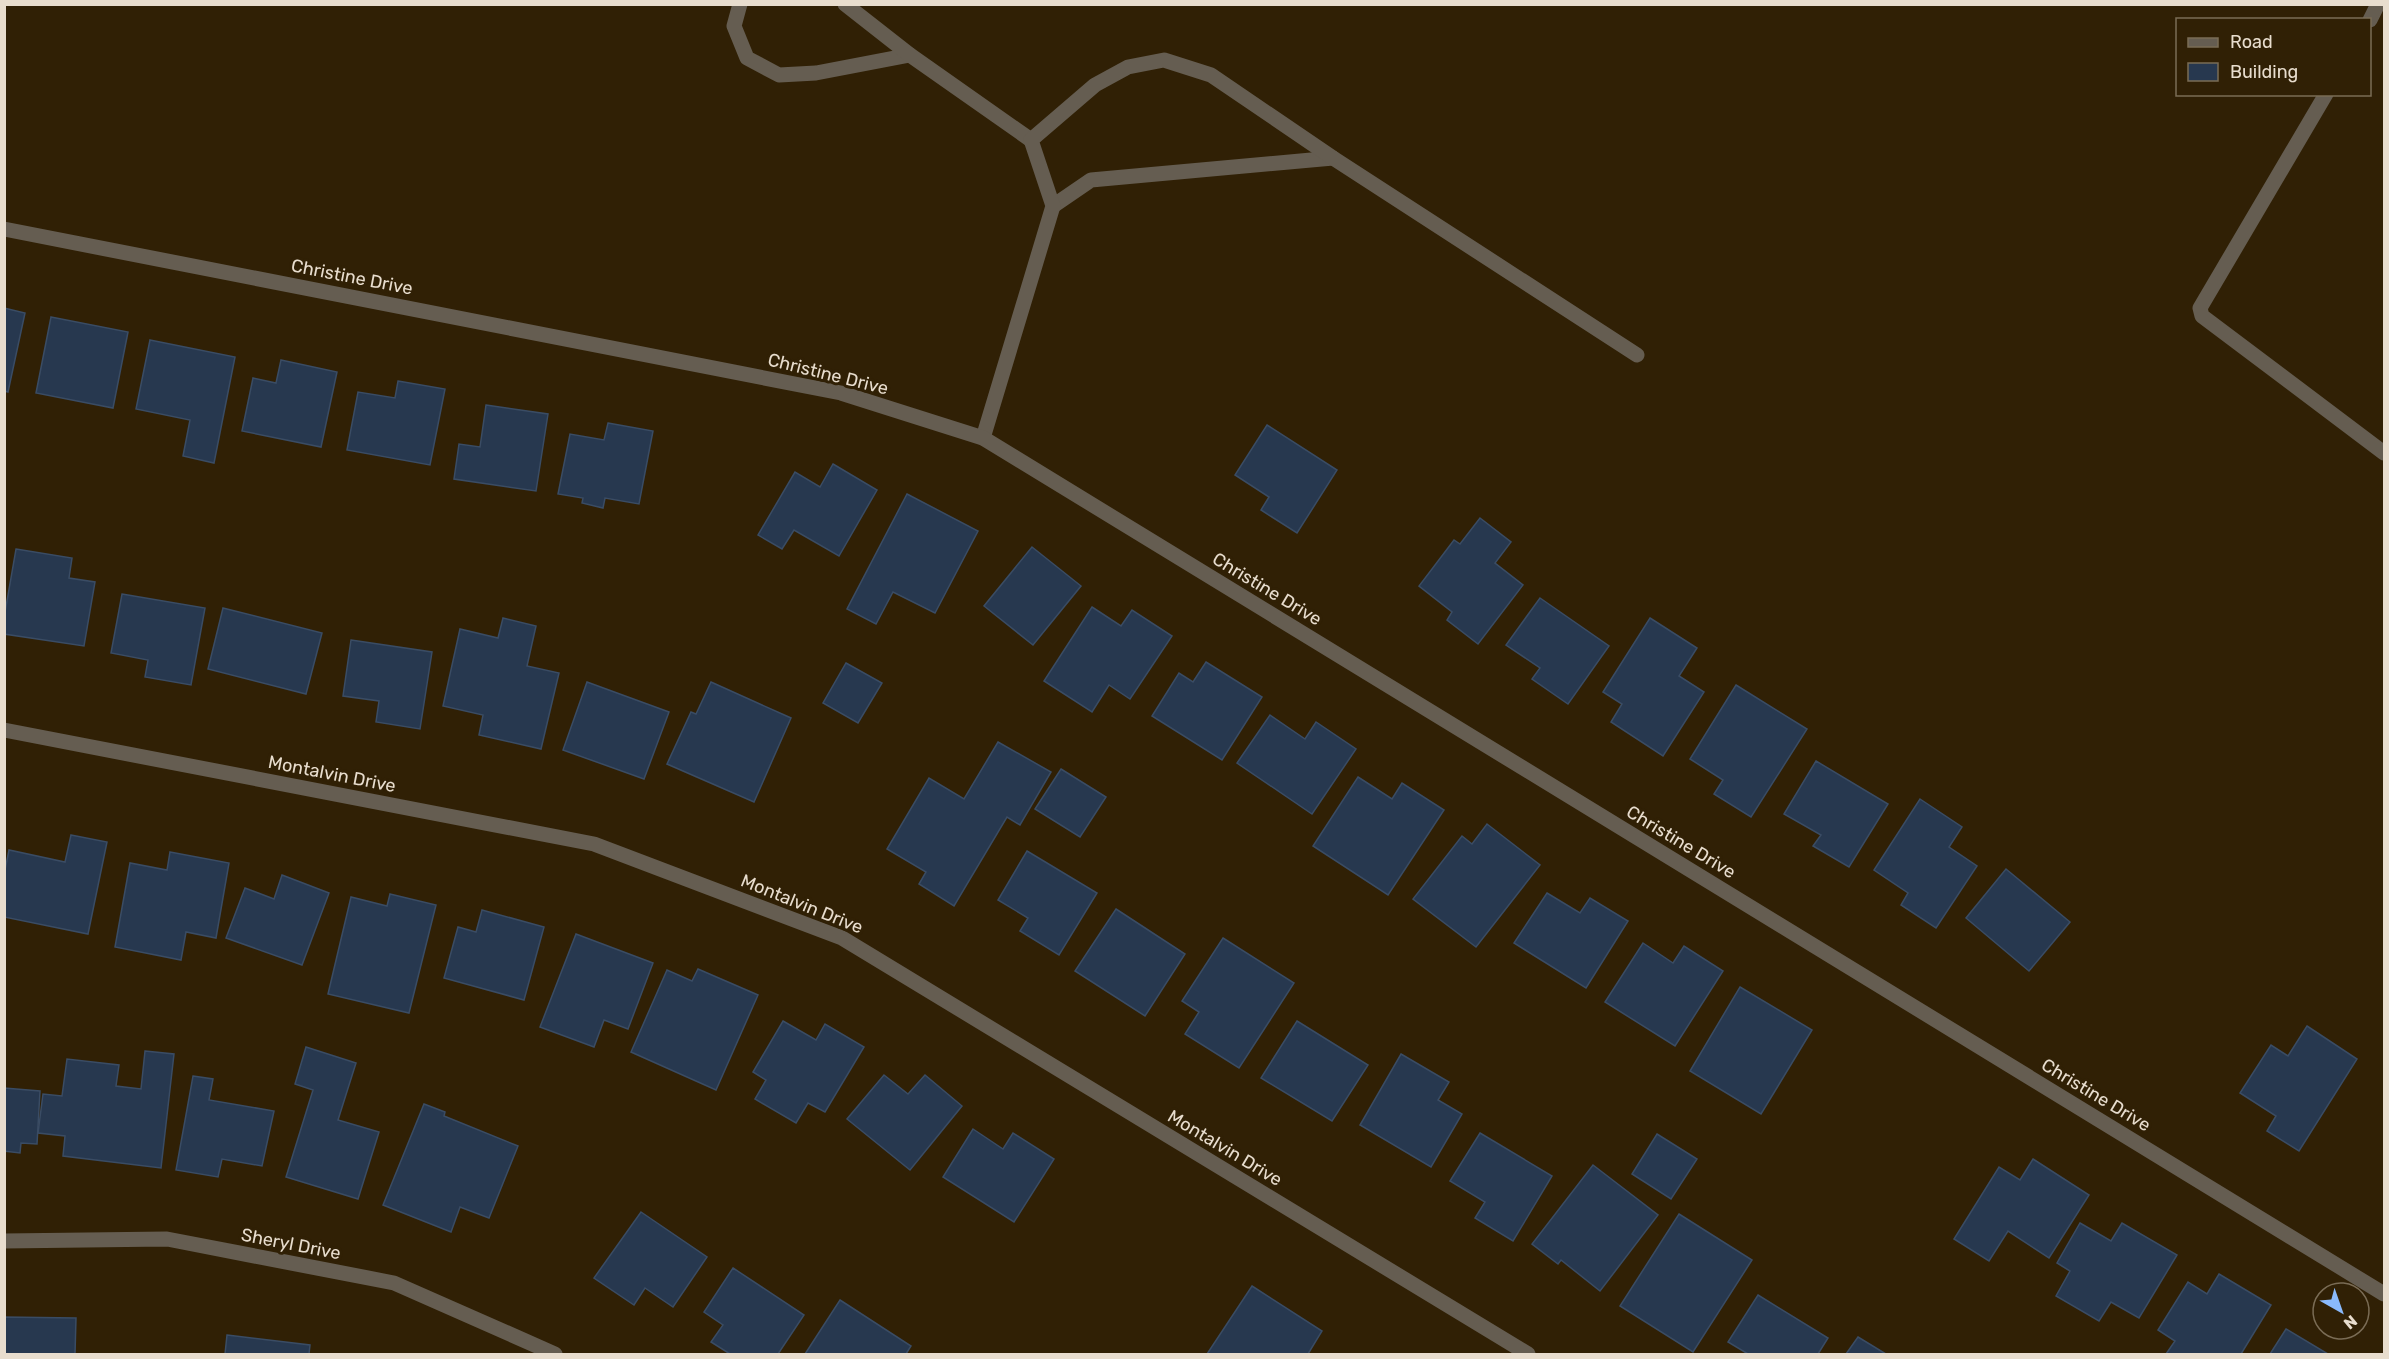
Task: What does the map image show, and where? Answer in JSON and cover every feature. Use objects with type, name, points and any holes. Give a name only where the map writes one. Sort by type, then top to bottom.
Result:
[{"type":"street","points":[[740,4],[734,26],[747,58],[779,75],[816,73],[910,55]]},
{"type":"street","points":[[845,4],[910,55],[1031,140],[1053,206],[982,438]]},
{"type":"street","points":[[1031,140],[1095,85],[1128,67],[1164,60],[1211,75],[1333,158],[1636,355]]},
{"type":"street","points":[[2325,96],[2200,308],[2202,316],[2385,453]]},
{"type":"street","points":[[1053,206],[1091,180],[1333,158]]},
{"type":"street","name":"Christine Drive","points":[[4,229],[842,393],[982,438],[2385,1294]]},
{"type":"street","name":"Montalvin Drive","points":[[4,730],[594,844],[842,938],[1528,1354]]},
{"type":"street","name":"Sheryl Drive","points":[[4,1241],[166,1239],[394,1284],[555,1354]]},
{"type":"building","points":[[4,308],[25,313],[8,392],[4,391]]},
{"type":"building","points":[[51,317],[128,332],[113,408],[36,393]]},
{"type":"building","points":[[150,340],[235,357],[214,463],[183,456],[190,420],[136,409]]},
{"type":"building","points":[[281,360],[337,372],[321,447],[242,431],[253,378],[276,383]]},
{"type":"building","points":[[398,381],[445,389],[430,465],[347,450],[358,392],[395,398]]},
{"type":"building","points":[[486,405],[548,414],[536,491],[454,479],[459,444],[480,447]]},
{"type":"building","points":[[608,423],[653,431],[639,504],[605,498],[603,508],[582,503],[583,498],[558,494],[570,434],[604,440]]},
{"type":"building","points":[[1267,425],[1337,470],[1297,533],[1261,510],[1269,497],[1235,475]]},
{"type":"building","points":[[833,464],[877,490],[839,556],[794,530],[782,549],[758,535],[795,472],[820,487]]},
{"type":"building","points":[[907,494],[978,531],[935,613],[893,592],[876,624],[847,609]]},
{"type":"building","points":[[1480,518],[1511,542],[1495,563],[1523,585],[1478,644],[1447,620],[1452,612],[1419,586],[1454,540],[1460,544]]},
{"type":"building","points":[[1032,547],[1081,586],[1033,645],[984,606]]},
{"type":"building","points":[[16,549],[72,558],[69,578],[95,582],[84,646],[4,634],[4,618]]},
{"type":"building","points":[[122,594],[205,608],[191,685],[145,677],[148,660],[111,653]]},
{"type":"building","points":[[1540,598],[1609,646],[1568,704],[1532,679],[1540,668],[1506,645]]},
{"type":"building","points":[[1092,607],[1121,626],[1132,610],[1172,636],[1130,699],[1109,685],[1092,712],[1044,681]]},
{"type":"building","points":[[223,608],[322,633],[306,694],[208,669]]},
{"type":"building","points":[[503,618],[536,626],[527,666],[559,673],[541,749],[479,735],[483,715],[443,706],[460,629],[498,638]]},
{"type":"building","points":[[1650,618],[1697,648],[1679,676],[1704,692],[1663,756],[1611,722],[1622,704],[1603,692]]},
{"type":"building","points":[[351,640],[432,652],[420,729],[376,722],[379,701],[343,696]]},
{"type":"building","points":[[1206,662],[1262,697],[1222,760],[1152,716],[1179,673],[1193,682]]},
{"type":"building","points":[[846,663],[882,683],[858,723],[823,703]]},
{"type":"building","points":[[587,682],[669,712],[644,779],[563,750]]},
{"type":"building","points":[[711,682],[791,718],[754,802],[667,764],[691,712],[696,714]]},
{"type":"building","points":[[1736,685],[1807,729],[1751,817],[1714,794],[1723,780],[1690,759]]},
{"type":"building","points":[[1270,715],[1305,739],[1316,722],[1356,749],[1312,814],[1237,763]]},
{"type":"building","points":[[998,742],[1051,772],[1020,825],[1007,817],[954,906],[919,884],[926,872],[887,849],[929,778],[964,799]]},
{"type":"building","points":[[1816,761],[1888,804],[1849,867],[1813,846],[1821,835],[1784,814]]},
{"type":"building","points":[[1061,769],[1106,797],[1080,837],[1035,809]]},
{"type":"building","points":[[1358,777],[1392,799],[1402,783],[1444,810],[1388,895],[1313,846]]},
{"type":"building","points":[[1920,799],[1962,827],[1949,847],[1977,866],[1936,928],[1901,905],[1908,893],[1874,870]]},
{"type":"building","points":[[1487,824],[1540,865],[1476,947],[1413,899],[1462,836],[1472,844]]},
{"type":"building","points":[[71,835],[107,842],[88,934],[4,917],[4,875],[9,850],[65,862]]},
{"type":"building","points":[[1027,851],[1097,893],[1059,955],[1020,931],[1028,918],[998,900]]},
{"type":"building","points":[[170,852],[229,863],[216,938],[186,932],[181,960],[115,947],[130,863],[167,870]]},
{"type":"building","points":[[2006,869],[2070,922],[2029,971],[1966,918]]},
{"type":"building","points":[[282,875],[329,893],[302,965],[226,938],[245,888],[274,899]]},
{"type":"building","points":[[1547,893],[1580,913],[1590,898],[1628,921],[1586,988],[1514,943]]},
{"type":"building","points":[[390,894],[436,905],[409,1013],[328,994],[351,897],[387,906]]},
{"type":"building","points":[[1116,909],[1185,954],[1145,1016],[1075,971]]},
{"type":"building","points":[[482,910],[544,927],[524,1000],[444,978],[458,927],[476,932]]},
{"type":"building","points":[[576,934],[653,963],[628,1029],[604,1020],[594,1047],[540,1027]]},
{"type":"building","points":[[1223,938],[1294,983],[1239,1068],[1185,1034],[1199,1012],[1182,1001]]},
{"type":"building","points":[[1643,943],[1673,963],[1684,946],[1723,971],[1675,1046],[1605,1002]]},
{"type":"building","points":[[698,969],[758,995],[716,1090],[631,1052],[667,970],[692,981]]},
{"type":"building","points":[[1740,987],[1812,1030],[1761,1114],[1690,1071]]},
{"type":"building","points":[[783,1021],[816,1040],[825,1024],[864,1047],[825,1112],[808,1103],[796,1123],[755,1099],[766,1080],[753,1072]]},
{"type":"building","points":[[1297,1021],[1368,1065],[1332,1121],[1261,1078]]},
{"type":"building","points":[[2307,1026],[2357,1059],[2299,1151],[2267,1131],[2276,1116],[2240,1093],[2271,1045],[2288,1056]]},
{"type":"building","points":[[306,1047],[356,1063],[338,1120],[379,1132],[358,1199],[286,1177],[313,1090],[295,1084]]},
{"type":"building","points":[[145,1051],[174,1054],[161,1168],[63,1156],[65,1136],[38,1133],[43,1094],[62,1096],[67,1059],[119,1065],[116,1086],[141,1089]]},
{"type":"building","points":[[1401,1054],[1449,1082],[1438,1100],[1462,1114],[1431,1167],[1360,1125]]},
{"type":"building","points":[[884,1075],[908,1094],[925,1075],[962,1106],[910,1170],[847,1119]]},
{"type":"building","points":[[193,1076],[213,1079],[209,1100],[274,1111],[262,1166],[222,1159],[218,1177],[176,1170]]},
{"type":"building","points":[[4,1088],[40,1091],[37,1144],[21,1143],[20,1153],[4,1151]]},
{"type":"building","points":[[424,1104],[445,1112],[444,1116],[518,1146],[489,1218],[460,1207],[451,1232],[383,1205]]},
{"type":"building","points":[[973,1129],[1003,1149],[1013,1133],[1054,1159],[1014,1222],[943,1177]]},
{"type":"building","points":[[1480,1133],[1552,1176],[1513,1241],[1475,1218],[1485,1202],[1450,1181]]},
{"type":"building","points":[[1657,1134],[1697,1159],[1671,1199],[1632,1174]]},
{"type":"building","points":[[2033,1159],[2089,1195],[2049,1258],[2008,1231],[1989,1261],[1954,1239],[1999,1167],[2020,1180]]},
{"type":"building","points":[[1593,1165],[1658,1215],[1600,1291],[1561,1260],[1558,1264],[1532,1244]]},
{"type":"building","points":[[641,1212],[707,1257],[673,1307],[645,1288],[634,1305],[594,1278]]},
{"type":"building","points":[[1679,1214],[1752,1260],[1693,1352],[1620,1306]]},
{"type":"building","points":[[2080,1223],[2111,1241],[2122,1223],[2177,1255],[2139,1318],[2111,1302],[2099,1321],[2056,1296],[2070,1271],[2057,1263]]},
{"type":"building","points":[[733,1268],[804,1315],[778,1354],[730,1354],[711,1342],[723,1325],[704,1312]]},
{"type":"building","points":[[2219,1274],[2271,1305],[2241,1354],[2166,1354],[2175,1341],[2158,1330],[2188,1282],[2207,1294]]},
{"type":"building","points":[[1252,1286],[1322,1331],[1308,1354],[1207,1354]]},
{"type":"building","points":[[1758,1295],[1828,1338],[1818,1354],[1748,1354],[1728,1342]]},
{"type":"building","points":[[840,1300],[911,1346],[906,1354],[805,1354]]},
{"type":"building","points":[[4,1317],[76,1318],[75,1354],[4,1354]]},
{"type":"building","points":[[2286,1329],[2328,1354],[2270,1354]]},
{"type":"building","points":[[227,1335],[310,1345],[309,1354],[225,1354]]},
{"type":"building","points":[[1858,1337],[1886,1354],[1846,1354]]}]
